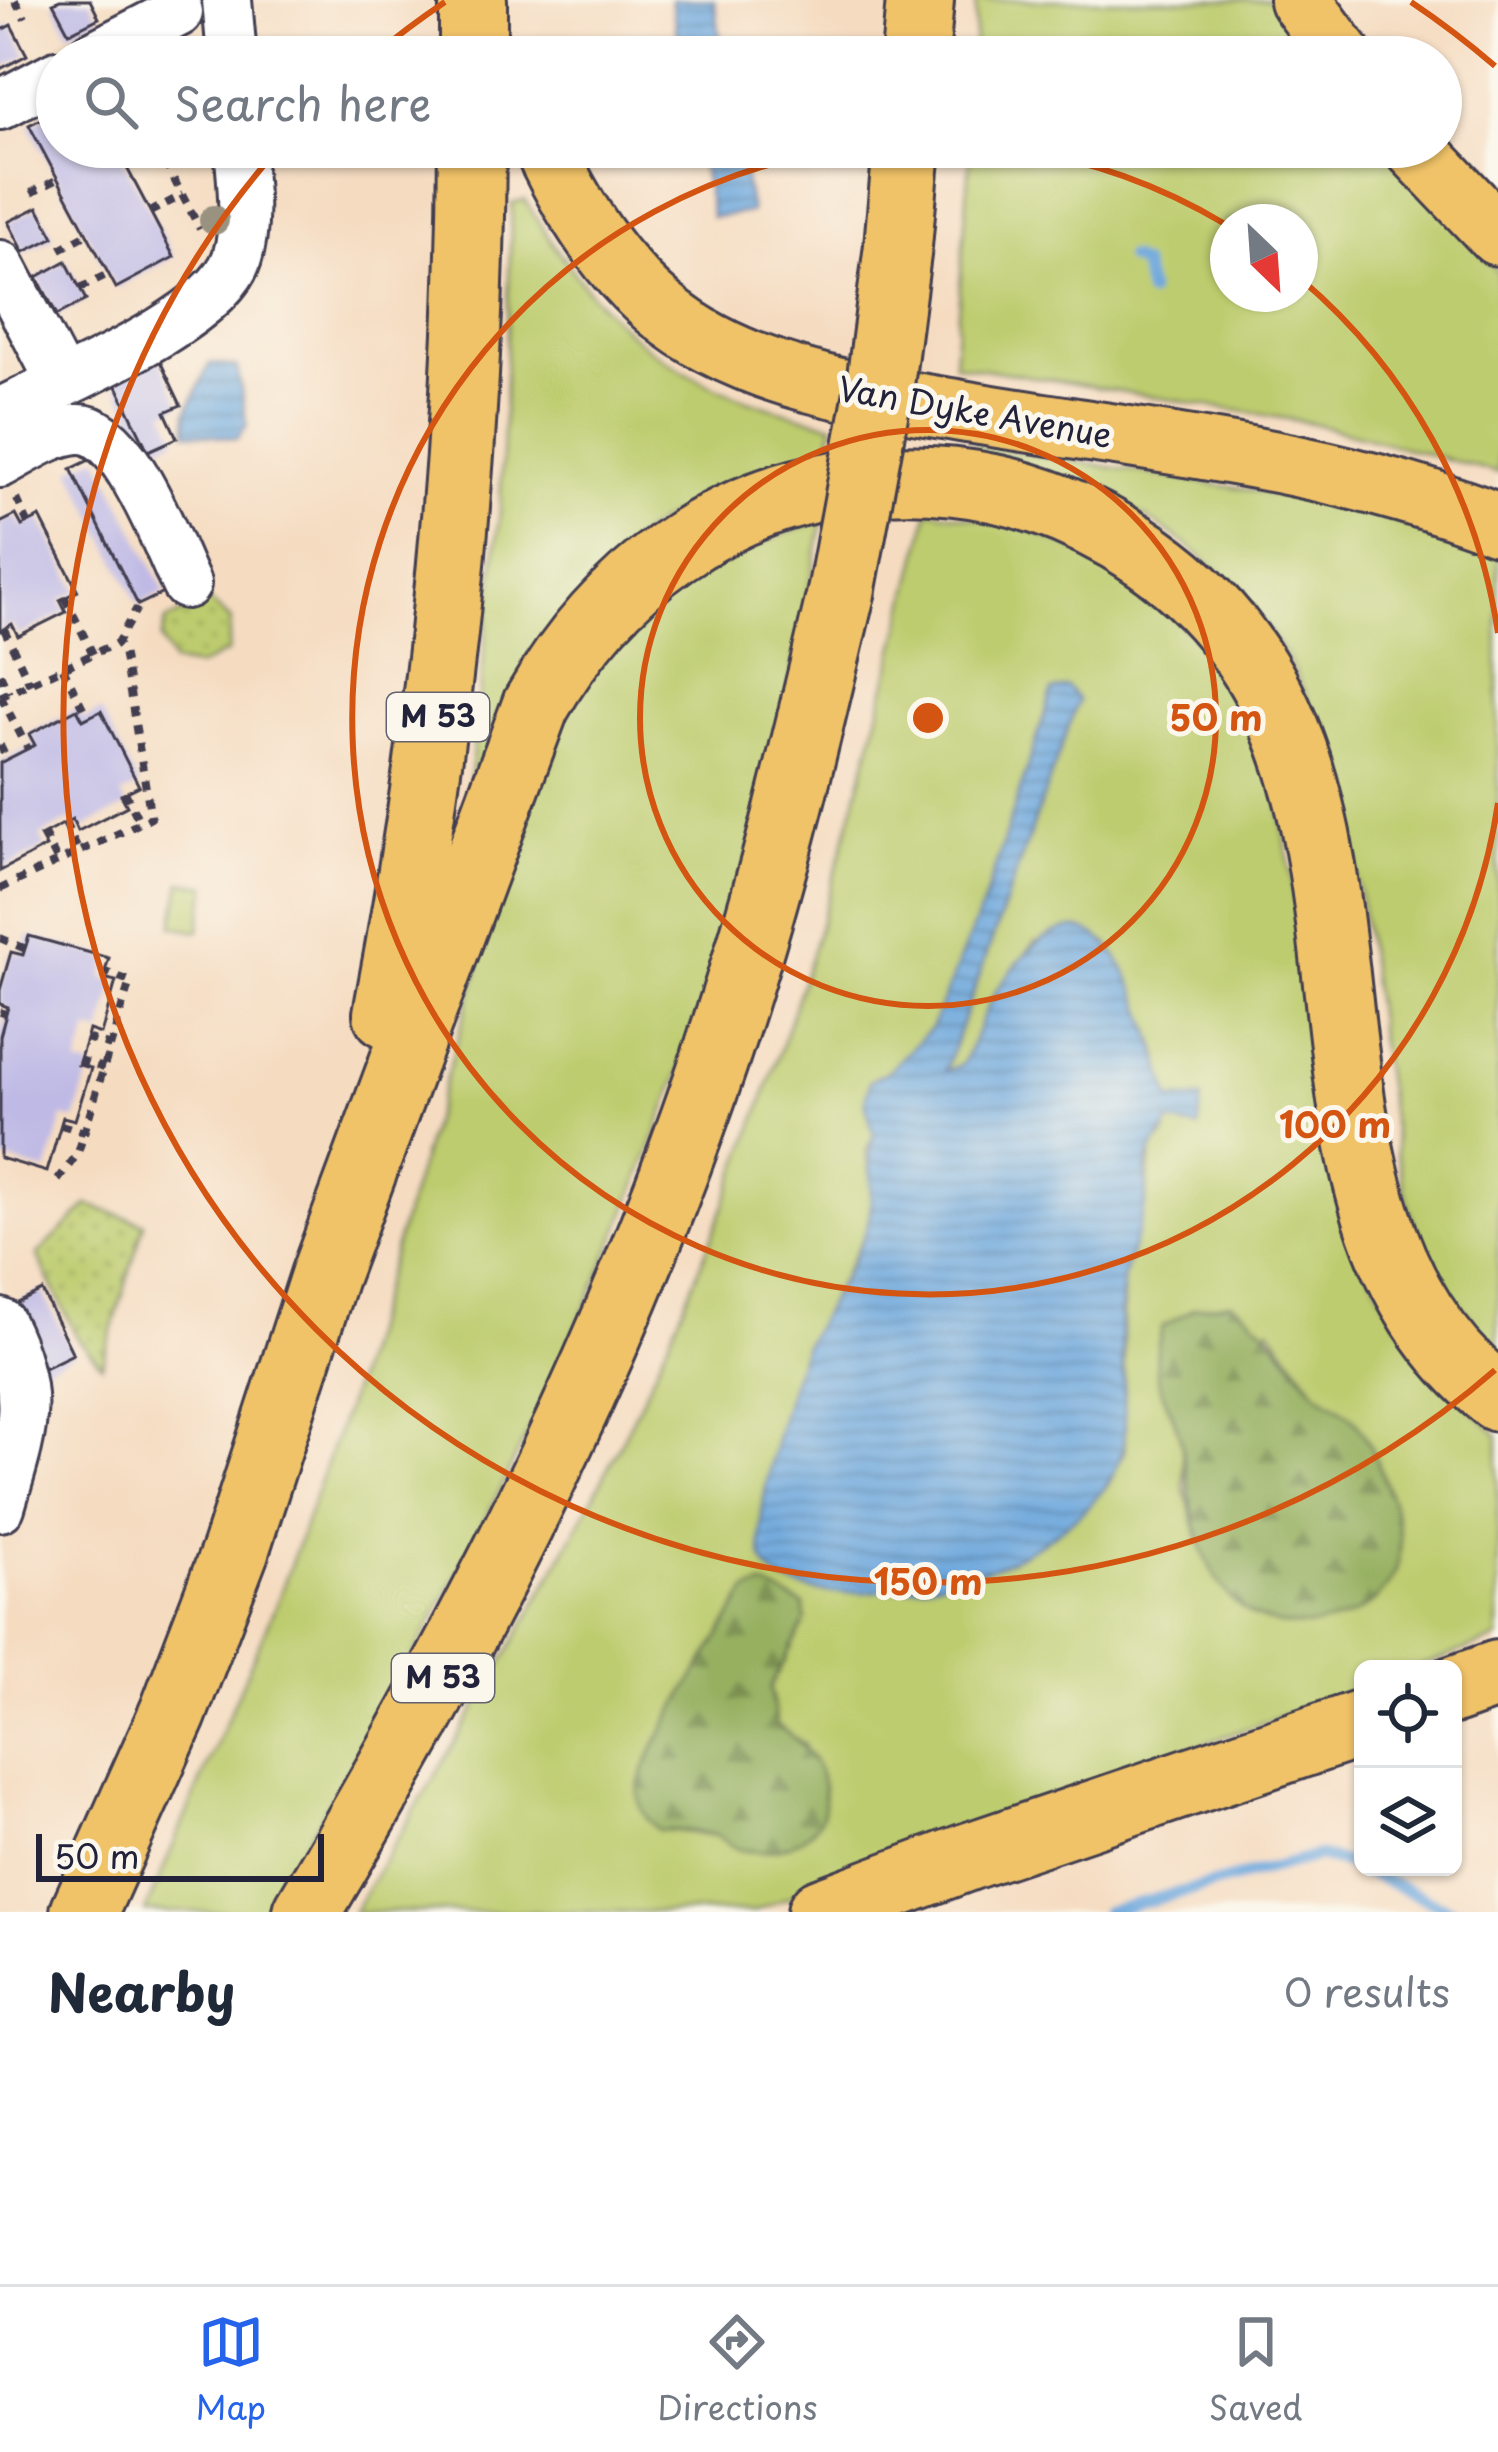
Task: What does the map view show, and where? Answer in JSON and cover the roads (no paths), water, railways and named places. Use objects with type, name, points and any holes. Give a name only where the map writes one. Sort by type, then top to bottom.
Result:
[{"type":"highway","points":[[473,0],[473,36]]},
{"type":"highway","points":[[917,36],[920,0]]},
{"type":"highway","name":"M 53","points":[[84,1912],[173,1713],[235,1551],[324,1276],[383,1035],[440,705],[466,416],[472,168]]},
{"type":"highway","name":"M 53","points":[[307,1912],[444,1677],[564,1435],[620,1308],[740,984],[841,593],[881,376],[906,168]]},
{"type":"highway","points":[[324,1276],[536,705],[582,633],[643,572],[677,546],[746,510],[818,487],[945,478],[1040,500],[1134,547],[1198,598],[1255,667],[1294,747],[1312,812],[1372,1208],[1415,1306],[1463,1366],[1498,1398]]},
{"type":"highway","points":[[1462,1687],[1498,1674]]},
{"type":"highway","points":[[821,1912],[1354,1726]]},
{"type":"main road","points":[[494,0],[503,36]]},
{"type":"main road","points":[[1300,0],[1327,36]]},
{"type":"main road","name":"Van Dyke Avenue","points":[[555,168],[584,223],[639,290],[710,343],[757,364],[854,392],[1340,477],[1498,524]]},
{"type":"main road","points":[[1434,168],[1498,236]]},
{"type":"street","points":[[227,0],[230,36]]},
{"type":"street","points":[[131,36],[178,11]]},
{"type":"street","points":[[0,105],[36,86]]},
{"type":"street","points":[[0,413],[205,302],[224,282],[241,242],[239,168]]},
{"type":"street","points":[[0,265],[61,381]]},
{"type":"street","points":[[0,464],[56,434],[79,429],[100,432],[120,451],[186,584]]},
{"type":"street","points":[[0,1323],[17,1358],[26,1397],[0,1507]]},
{"type":"water","points":[[671,0],[714,0],[720,36],[677,36]]},
{"type":"water","points":[[702,168],[743,168],[751,212],[712,217]]},
{"type":"water","points":[[210,363],[237,367],[247,425],[237,439],[187,432],[187,412]]},
{"type":"water","points":[[1067,687],[1078,700],[945,1071],[962,1065],[998,989],[1034,947],[1065,930],[1091,933],[1113,952],[1147,1021],[1170,1099],[1202,1099],[1198,1128],[1168,1122],[1148,1160],[1145,1205],[1122,1289],[1125,1427],[1120,1459],[1101,1493],[1077,1517],[1004,1563],[949,1580],[871,1592],[799,1587],[775,1575],[762,1555],[763,1510],[774,1448],[799,1361],[853,1259],[870,1216],[874,1135],[865,1101],[870,1081],[890,1070],[932,1027],[985,899],[1052,691]]},
{"type":"waterway","points":[[1129,258],[1142,265],[1149,293]]},
{"type":"waterway","points":[[1106,1912],[1318,1856],[1346,1863],[1455,1912]]}]
